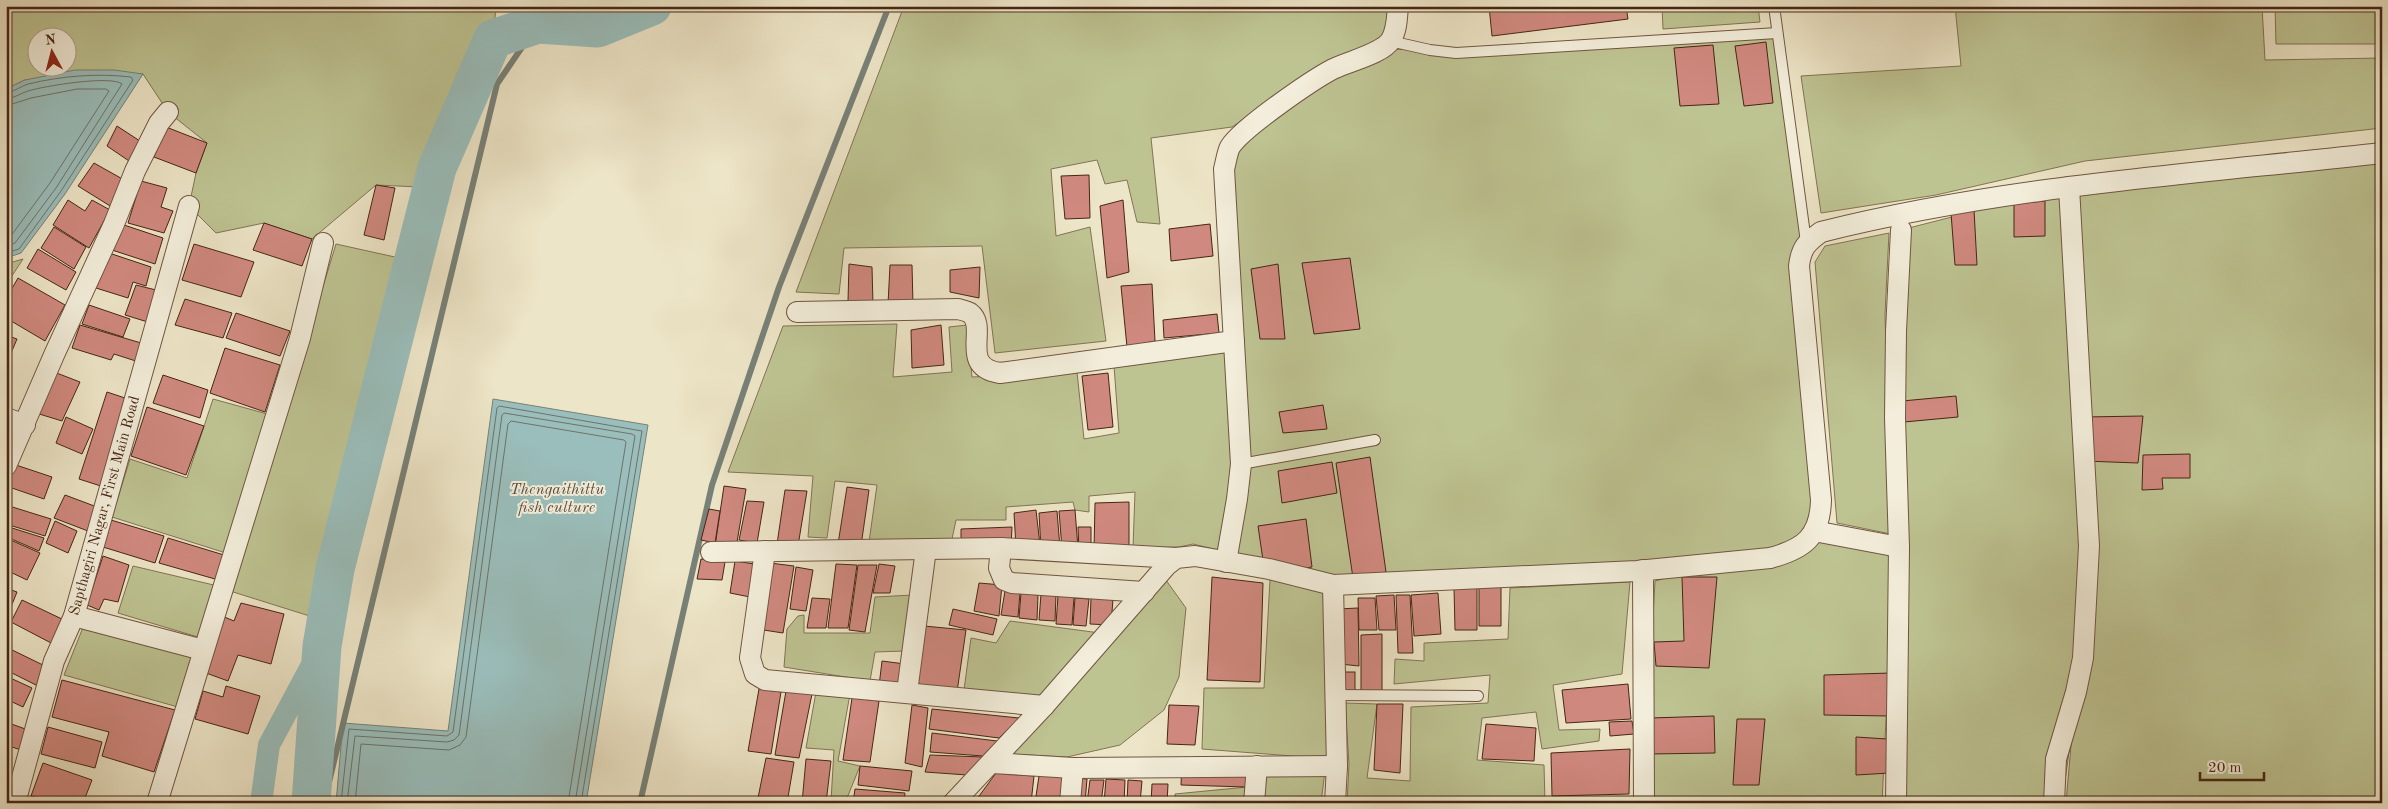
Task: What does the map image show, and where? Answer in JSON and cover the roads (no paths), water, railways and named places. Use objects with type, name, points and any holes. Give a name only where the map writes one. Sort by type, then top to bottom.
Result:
[{"type":"street","points":[[1226,562],[1238,499],[1241,464],[1224,169],[1229,148],[1242,133],[1315,80],[1333,69],[1381,49],[1390,41],[1395,28],[1398,6]]},
{"type":"street","points":[[6,466],[114,224],[135,171],[159,124],[168,112]]},
{"type":"street","points":[[711,552],[1001,548],[1176,558],[1195,556],[1268,569],[1332,585],[1643,570],[1770,558],[1791,553],[1804,545],[1814,531],[1820,515],[1821,500],[1799,266],[1800,252],[1806,242],[1821,232],[1852,224],[1966,201],[2069,187],[2382,153]]},
{"type":"street","points":[[2054,803],[2056,758],[2076,692],[2082,658],[2088,546],[2069,187]]},
{"type":"street","name":"Sapthagiri Nagar, First Main Road","points":[[15,803],[54,661],[74,616],[189,206]]},
{"type":"street","points":[[1896,803],[1898,547],[1895,418],[1896,331],[1901,230]]},
{"type":"street","points":[[157,803],[300,338],[322,243]]},
{"type":"street","points":[[797,312],[958,309],[970,312],[974,320],[980,365],[987,371],[1000,373],[1234,341]]},
{"type":"street","points":[[6,418],[25,425]]},
{"type":"street","points":[[1814,531],[1898,547]]},
{"type":"street","points":[[1001,548],[1001,574],[1004,580],[1012,583],[1144,592]]},
{"type":"street","points":[[908,692],[926,549]]},
{"type":"street","points":[[765,551],[750,658],[755,674],[765,680],[1044,706]]},
{"type":"street","points":[[953,803],[1044,706],[1166,565],[1176,558]]},
{"type":"street","points":[[1643,570],[1644,803]]},
{"type":"street","points":[[1332,585],[1337,766],[1335,803]]},
{"type":"street","points":[[74,616],[203,650]]},
{"type":"street","points":[[992,763],[1072,768],[1337,766]]},
{"type":"street","points":[[1254,803],[1257,766]]},
{"type":"street","points":[[1070,803],[1072,768]]},
{"type":"lane","points":[[1774,6],[1806,242]]},
{"type":"lane","points":[[1390,41],[1430,50],[1456,53],[1777,33]]},
{"type":"lane","points":[[1241,464],[1375,440]]},
{"type":"lane","points":[[1336,695],[1478,696]]},
{"type":"water","points":[[78,70],[114,70],[143,74],[65,194],[21,253],[6,258],[6,89],[25,80],[35,78],[78,78]]},
{"type":"water","name":"Thengaithittu fish culture","points":[[493,399],[648,425],[586,803],[336,803],[343,723],[448,731]]},
{"type":"waterway","points":[[324,803],[497,84],[550,6]]},
{"type":"waterway","points":[[311,803],[322,646],[335,569],[437,168],[493,39],[538,24],[598,28],[652,6]]},
{"type":"waterway","points":[[640,803],[712,485],[779,287],[889,6]]},
{"type":"waterway","points":[[261,803],[269,745],[322,646]]}]
